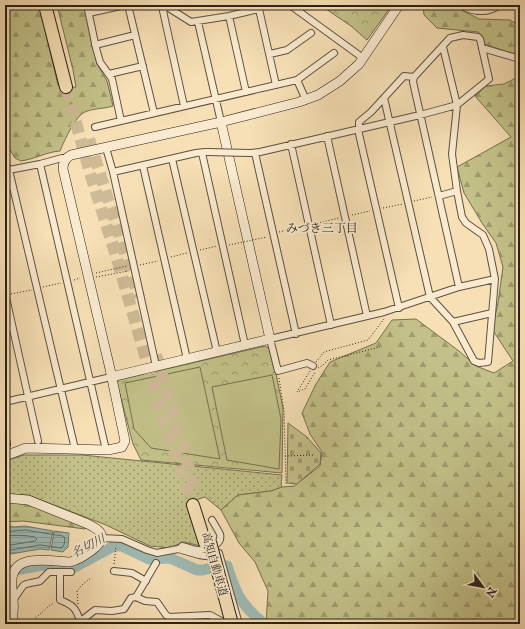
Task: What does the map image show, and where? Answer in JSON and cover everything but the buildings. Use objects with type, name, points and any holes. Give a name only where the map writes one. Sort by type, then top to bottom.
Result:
[{"type":"highway","points":[[45,5],[69,87],[50,5]]},
{"type":"highway","name":"高知自動車道","points":[[196,504],[232,624]]},
{"type":"highway","name":"高知自動車道","points":[[208,542],[227,624]]},
{"type":"street","points":[[87,5],[100,62],[112,79],[122,121]]},
{"type":"street","points":[[88,13],[125,5]]},
{"type":"street","points":[[128,5],[154,113]]},
{"type":"street","points":[[290,5],[364,58]]},
{"type":"street","points":[[298,11],[305,5]]},
{"type":"street","points":[[5,456],[26,448],[106,450],[122,447],[125,441],[112,377],[63,169],[63,164],[66,159],[70,155],[221,122],[306,100],[333,86],[347,75],[364,58],[399,5]]},
{"type":"street","points":[[460,5],[470,10],[486,12],[495,9],[500,5]]},
{"type":"street","points":[[184,106],[163,11],[165,6],[191,22],[198,22],[259,9],[276,85]]},
{"type":"street","points":[[229,16],[246,92]]},
{"type":"street","points":[[198,22],[278,371],[307,363],[313,366]]},
{"type":"street","points":[[270,54],[287,50],[311,33]]},
{"type":"street","points":[[95,45],[135,35]]},
{"type":"street","points":[[113,172],[196,153],[252,153],[420,115],[457,105],[489,79],[480,39],[478,37],[463,35],[450,38],[414,76],[413,82],[420,115],[460,287]]},
{"type":"street","points":[[384,98],[430,297],[452,322],[474,361],[479,363],[488,362],[495,278],[489,249],[480,233],[464,220],[457,191],[452,154],[457,105],[443,47]]},
{"type":"street","points":[[482,48],[520,59]]},
{"type":"street","points":[[94,127],[297,80],[334,53]]},
{"type":"street","points":[[109,74],[143,66]]},
{"type":"street","points":[[399,308],[359,134],[359,122],[404,76],[414,76]]},
{"type":"street","points":[[297,80],[306,100]]},
{"type":"street","points":[[327,136],[367,316]]},
{"type":"street","points":[[292,144],[331,325]]},
{"type":"street","points":[[106,148],[113,172],[156,366]]},
{"type":"street","points":[[205,152],[226,245],[245,345]]},
{"type":"street","points":[[252,153],[273,233],[296,334]]},
{"type":"street","points":[[7,170],[62,158],[66,159]]},
{"type":"street","points":[[172,159],[217,352]]},
{"type":"street","points":[[5,163],[75,449]]},
{"type":"street","points":[[40,164],[106,450]]},
{"type":"street","points":[[143,166],[187,358]]},
{"type":"street","points":[[439,196],[457,191]]},
{"type":"street","points":[[5,402],[384,312],[460,287],[495,278]]},
{"type":"street","points":[[5,294],[38,441]]},
{"type":"street","points":[[452,322],[492,313]]},
{"type":"street","points":[[5,434],[7,444]]},
{"type":"street","points":[[5,498],[28,500],[82,522],[97,529],[101,533],[102,538],[101,542],[92,551],[74,561],[70,562],[41,559],[22,563],[15,570],[11,582],[11,602],[14,616],[11,624]]},
{"type":"street","points":[[102,538],[122,539],[157,553],[178,549],[182,546],[196,550],[204,549],[218,544],[220,541],[220,534],[212,520]]},
{"type":"street","points":[[178,549],[205,556],[219,553],[239,624]]},
{"type":"street","points":[[78,622],[95,610],[112,611],[124,609],[131,598],[136,597],[156,564]]},
{"type":"street","points":[[114,571],[136,574],[146,580]]},
{"type":"street","points":[[11,602],[28,582],[40,581],[48,572],[71,572]]},
{"type":"street","points":[[60,576],[60,600],[70,604],[77,610],[78,622]]},
{"type":"street","points":[[136,597],[145,601],[157,602],[169,617],[210,615],[227,624]]},
{"type":"path","points":[[133,267],[129,271],[97,278],[95,277],[96,273],[127,266],[133,267],[194,252],[267,237],[273,233],[439,196]]},
{"type":"path","points":[[5,294],[36,289],[83,277]]},
{"type":"path","points":[[380,347],[328,360],[310,378],[305,389],[297,392],[313,366],[324,352],[368,340],[385,318],[384,312]]},
{"type":"path","points":[[278,371],[284,411],[286,485]]},
{"type":"path","points":[[285,456],[315,455]]},
{"type":"path","points":[[114,571],[117,548],[116,543]]},
{"type":"path","points":[[77,610],[77,591],[82,584],[91,578]]},
{"type":"path","points":[[29,624],[48,606],[60,600]]},
{"type":"green space","points":[[5,5],[41,5],[45,30],[58,85],[61,89],[76,87],[57,5],[84,5],[97,64],[107,81],[113,106],[91,110],[82,114],[71,129],[60,151],[21,161],[15,158],[9,148],[5,118],[5,73],[7,71],[5,58]]},
{"type":"green space","points":[[330,5],[392,5],[367,40],[351,26],[326,9]]},
{"type":"green space","points":[[423,5],[452,5],[479,19],[510,20],[520,26],[520,56],[484,44],[483,39],[478,32],[437,28],[424,15]]},
{"type":"green space","points":[[520,76],[520,624],[266,624],[268,591],[255,562],[239,543],[221,510],[238,495],[271,491],[282,487],[294,486],[320,466],[322,452],[310,434],[302,413],[316,384],[330,362],[376,343],[392,320],[416,319],[459,351],[476,366],[494,373],[513,361],[492,329],[498,303],[503,267],[496,243],[464,193],[457,167],[511,137],[475,96],[486,86],[504,84]]},
{"type":"green space","points":[[265,346],[271,349],[283,408],[282,473],[141,460],[133,444],[117,383],[119,380]]},
{"type":"green space","points":[[200,367],[220,459],[151,448],[134,429],[125,383]]},
{"type":"green space","points":[[272,375],[281,419],[279,469],[227,460],[212,387]]},
{"type":"green space","points":[[288,423],[307,437],[321,453],[320,464],[297,484],[287,483]]},
{"type":"green space","points":[[24,455],[82,455],[282,475],[282,487],[271,491],[238,495],[221,510],[205,497],[186,503],[201,546],[184,542],[169,548],[150,546],[106,525],[28,495],[5,494],[5,461]]},
{"type":"green space","points":[[5,501],[26,503],[86,527],[85,529],[23,521],[5,522]]},
{"type":"water","points":[[25,526],[53,531],[49,550],[40,549],[5,555],[5,527]]},
{"type":"water","points":[[54,531],[69,533],[68,547],[63,552],[51,550]]},
{"type":"waterway","name":"名切川","points":[[5,572],[42,565],[71,569],[114,546],[122,546],[149,559],[170,558],[197,570],[227,566],[233,584],[240,598],[250,611],[264,624]]},
{"type":"tunnel","points":[[66,87],[169,438],[193,505]]},
{"type":"tunnel","points":[[89,139],[139,297]]},
{"type":"tunnel","points":[[156,355],[195,491]]},
{"type":"district","name":"みづき三丁目","points":[[322,228]]}]
